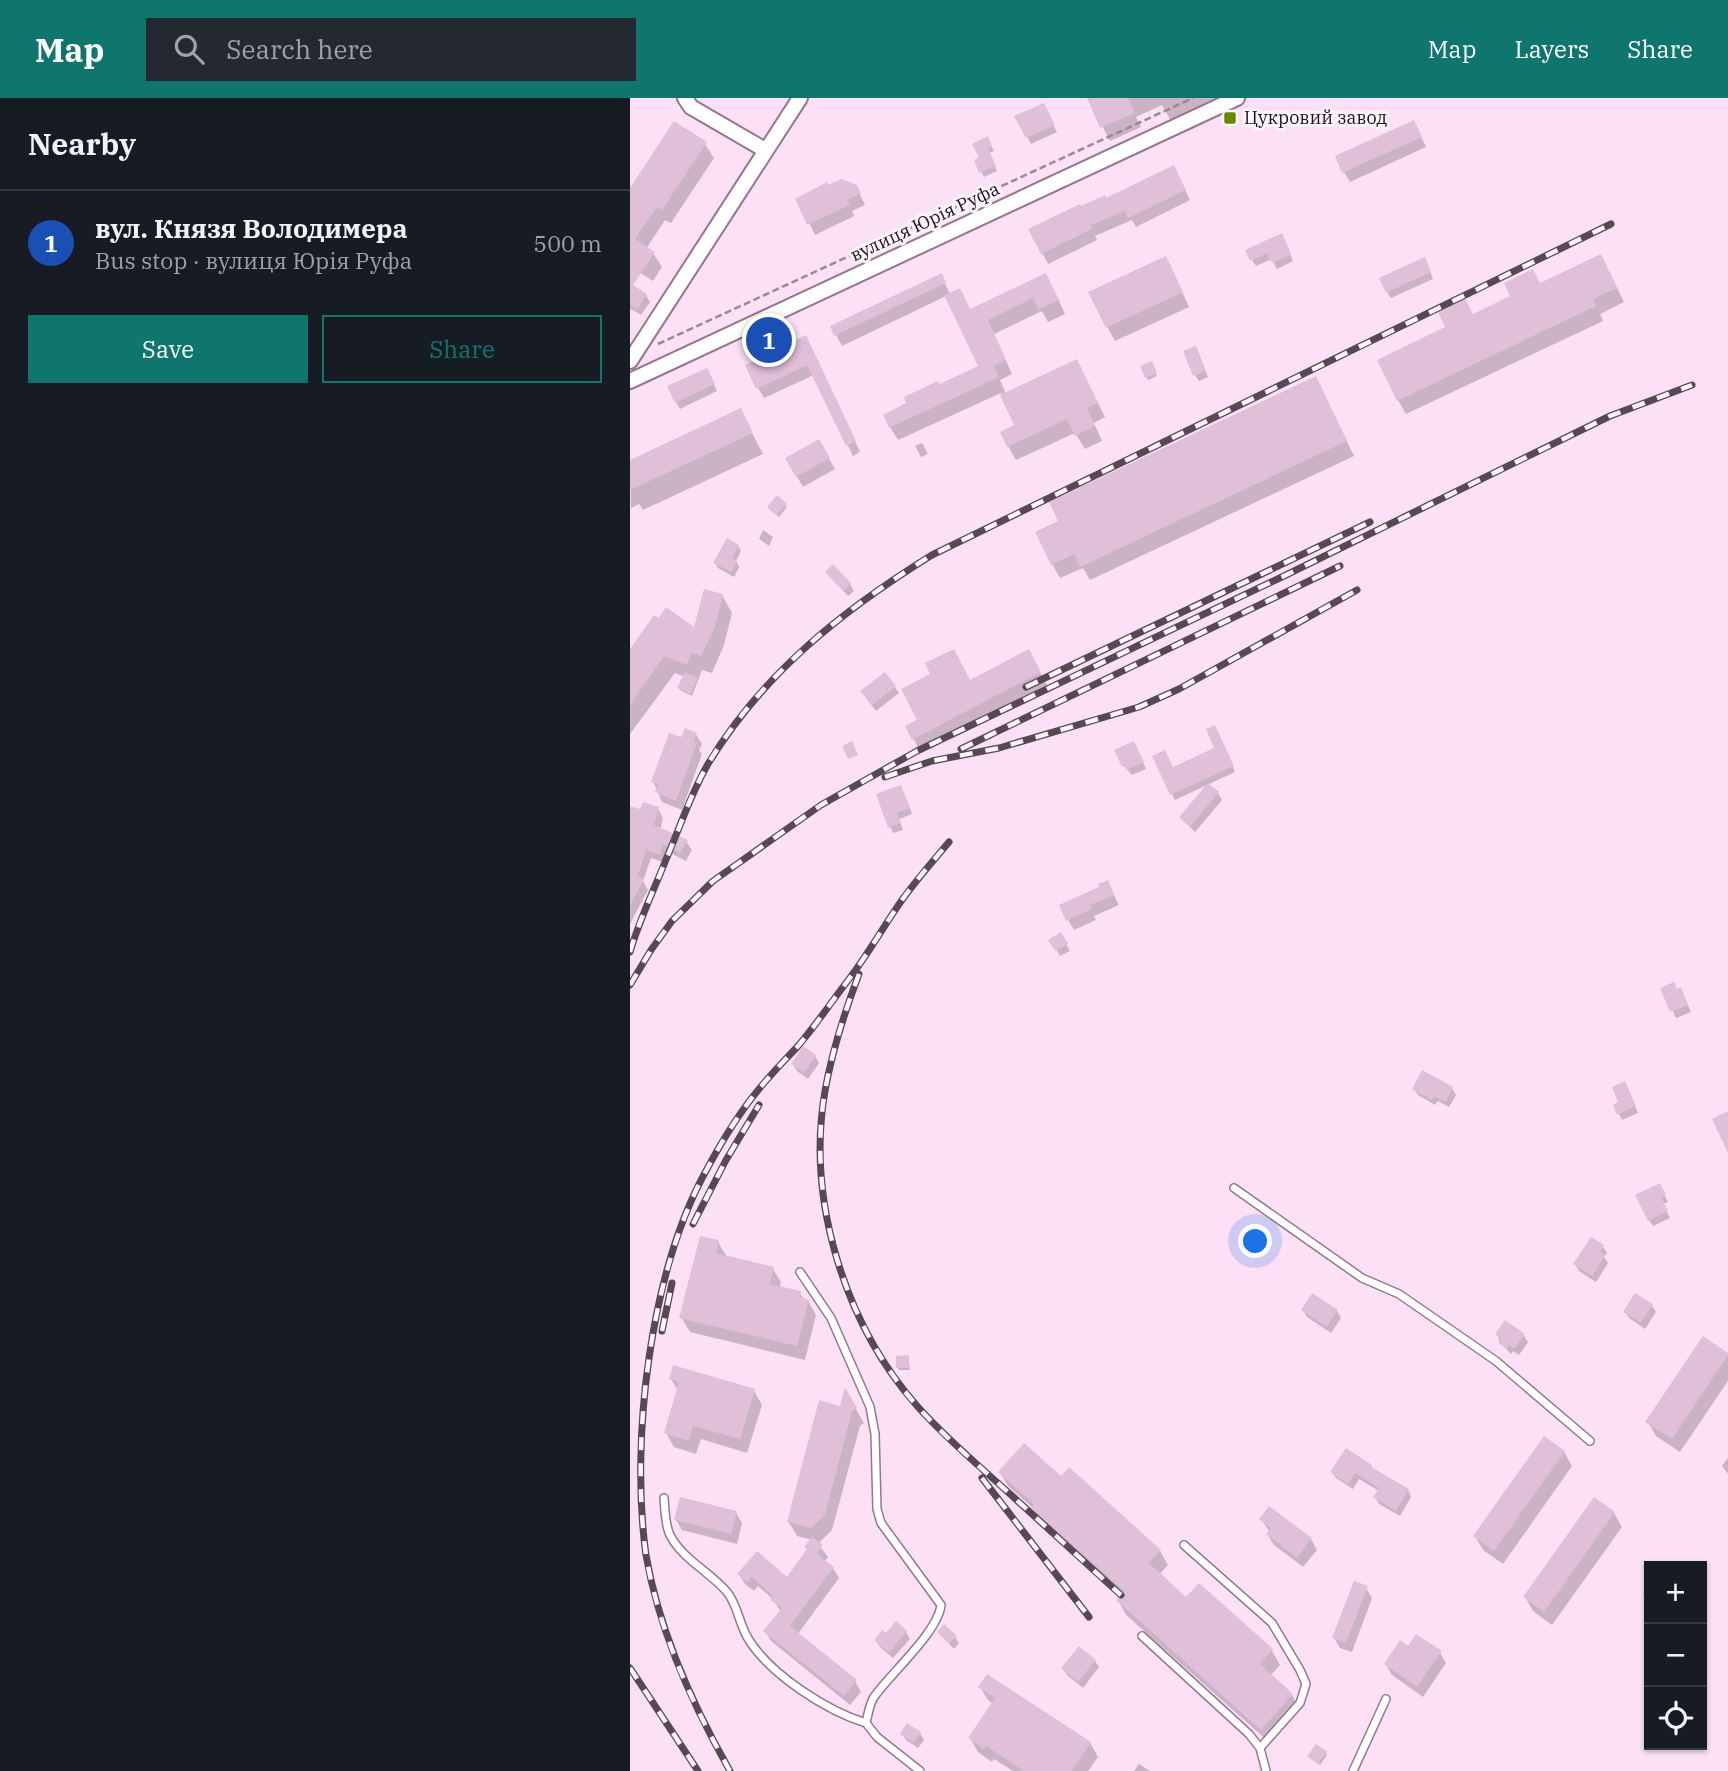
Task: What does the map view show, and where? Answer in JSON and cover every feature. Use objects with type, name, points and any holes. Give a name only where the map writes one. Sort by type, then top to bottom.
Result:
[{"type":"street","points":[[685,98],[691,107],[765,150]]},
{"type":"street","points":[[633,358],[800,98]]},
{"type":"street","name":"вулиця Юрія Руфа","points":[[630,381],[1237,98]]},
{"type":"lane","points":[[1234,1188],[1362,1278],[1399,1294],[1496,1362],[1590,1441]]},
{"type":"lane","points":[[800,1272],[831,1318],[870,1407],[875,1434],[877,1509],[881,1523],[941,1605],[940,1615],[928,1632],[872,1700],[866,1723]]},
{"type":"lane","points":[[664,1498],[668,1533],[684,1555],[726,1591],[733,1601],[738,1620],[748,1640],[764,1660],[778,1673],[843,1716],[866,1723],[877,1737],[920,1771]]},
{"type":"lane","points":[[1184,1545],[1272,1623],[1306,1684],[1300,1703],[1260,1748]]},
{"type":"lane","points":[[1142,1636],[1249,1734],[1260,1748],[1266,1771]]},
{"type":"lane","points":[[1353,1771],[1386,1699]]},
{"type":"path","points":[[633,358],[1193,98]]},
{"type":"building","points":[[1087,98],[1128,98],[1135,113],[1100,128]]},
{"type":"building","points":[[1044,103],[1055,125],[1026,138],[1014,116]]},
{"type":"building","points":[[1414,120],[1422,137],[1342,173],[1335,156]]},
{"type":"building","points":[[674,121],[707,142],[662,210],[657,207],[635,239],[655,252],[633,285],[647,294],[637,310],[630,305],[630,188]]},
{"type":"building","points":[[988,136],[992,146],[988,148],[996,166],[979,173],[974,160],[979,157],[972,144]]},
{"type":"building","points":[[1174,165],[1186,190],[1128,218],[1125,211],[1091,225],[1092,229],[1041,254],[1028,229],[1080,204],[1081,206],[1105,195],[1106,198]]},
{"type":"building","points":[[841,179],[857,185],[861,194],[847,200],[850,205],[807,225],[795,199],[827,182],[828,185]]},
{"type":"building","points":[[1282,233],[1291,254],[1272,263],[1267,253],[1250,261],[1245,250]]},
{"type":"building","points":[[1601,254],[1617,288],[1593,299],[1596,306],[1397,401],[1377,360],[1445,327],[1438,312],[1465,299],[1473,314],[1510,296],[1504,283],[1533,269],[1540,283]]},
{"type":"building","points":[[1166,256],[1183,292],[1106,328],[1088,292]]},
{"type":"building","points":[[1425,257],[1431,272],[1386,293],[1379,278]]},
{"type":"building","points":[[942,273],[946,283],[834,336],[830,326]]},
{"type":"building","points":[[1046,273],[1059,300],[1039,310],[1033,298],[988,320],[1006,360],[994,366],[999,377],[889,428],[883,415],[906,403],[904,397],[978,366],[944,295],[960,288],[970,309]]},
{"type":"building","points":[[806,335],[856,441],[846,446],[807,365],[756,389],[745,365]]},
{"type":"building","points":[[1196,346],[1206,371],[1193,376],[1183,351]]},
{"type":"building","points":[[1077,359],[1098,403],[1087,408],[1095,426],[1075,436],[1067,419],[1007,447],[1000,432],[1014,425],[1000,395]]},
{"type":"building","points":[[1152,361],[1157,373],[1145,378],[1140,366]]},
{"type":"building","points":[[707,368],[715,384],[675,403],[667,386]]},
{"type":"building","points":[[1316,376],[1347,441],[1080,567],[1074,554],[1051,565],[1035,532],[1058,521],[1049,502]]},
{"type":"building","points":[[741,408],[753,433],[630,490],[630,460]]},
{"type":"building","points":[[819,439],[830,458],[796,477],[785,458]]},
{"type":"building","points":[[777,495],[787,504],[777,515],[767,507]]},
{"type":"building","points":[[727,538],[739,545],[732,558],[737,561],[732,572],[713,563]]},
{"type":"building","points":[[833,564],[851,583],[843,591],[825,572]]},
{"type":"building","points":[[704,589],[723,594],[715,627],[701,656],[692,653],[687,665],[664,656],[630,705],[630,649],[654,615],[659,618],[666,607],[694,627]]},
{"type":"building","points":[[954,649],[970,680],[1029,649],[1041,672],[912,740],[905,726],[917,720],[901,689],[930,674],[925,663]]},
{"type":"building","points":[[685,672],[698,678],[690,694],[677,688]]},
{"type":"building","points":[[885,672],[896,686],[872,705],[860,691]]},
{"type":"building","points":[[1215,725],[1234,766],[1170,795],[1152,756],[1165,750],[1173,767],[1214,748],[1206,729]]},
{"type":"building","points":[[685,728],[697,733],[694,742],[697,743],[676,801],[655,792],[658,784],[651,782],[669,733],[681,737]]},
{"type":"building","points":[[852,741],[858,755],[848,759],[842,746]]},
{"type":"building","points":[[1134,741],[1144,762],[1127,770],[1125,766],[1122,767],[1114,750]]},
{"type":"building","points":[[1208,783],[1219,792],[1190,827],[1179,817]]},
{"type":"building","points":[[901,785],[910,808],[897,813],[901,823],[888,828],[876,794]]},
{"type":"building","points":[[643,802],[659,807],[654,825],[688,840],[680,853],[663,844],[660,855],[646,850],[638,876],[644,879],[630,906],[630,806],[640,809]]},
{"type":"building","points":[[1108,880],[1114,895],[1090,905],[1092,909],[1066,921],[1059,905],[1099,887],[1098,884]]},
{"type":"building","points":[[1061,932],[1068,944],[1055,951],[1048,940]]},
{"type":"building","points":[[1674,982],[1677,989],[1681,987],[1688,1005],[1670,1012],[1660,988]]},
{"type":"building","points":[[803,1046],[816,1055],[804,1073],[791,1064]]},
{"type":"building","points":[[1422,1070],[1453,1087],[1445,1102],[1434,1096],[1432,1100],[1412,1089]]},
{"type":"building","points":[[1625,1081],[1636,1106],[1617,1115],[1613,1105],[1618,1102],[1612,1087]]},
{"type":"building","points":[[1728,1111],[1728,1153],[1712,1119]]},
{"type":"building","points":[[1660,1183],[1666,1195],[1661,1197],[1668,1211],[1648,1221],[1635,1195]]},
{"type":"building","points":[[700,1236],[719,1240],[716,1253],[774,1267],[770,1284],[801,1291],[800,1297],[809,1300],[797,1346],[679,1318]]},
{"type":"building","points":[[1591,1237],[1604,1245],[1600,1252],[1605,1255],[1592,1276],[1573,1264]]},
{"type":"building","points":[[1312,1293],[1338,1310],[1327,1327],[1301,1310]]},
{"type":"building","points":[[1635,1293],[1653,1304],[1641,1323],[1623,1312]]},
{"type":"building","points":[[1505,1320],[1525,1334],[1514,1349],[1509,1345],[1507,1349],[1498,1342],[1501,1338],[1495,1334]]},
{"type":"building","points":[[1703,1336],[1728,1355],[1672,1439],[1645,1422]]},
{"type":"building","points":[[909,1355],[909,1368],[896,1368],[896,1356]]},
{"type":"building","points":[[673,1365],[755,1389],[740,1439],[693,1426],[689,1441],[664,1433],[679,1382],[669,1379]]},
{"type":"building","points":[[845,1387],[857,1408],[852,1411],[825,1515],[811,1528],[787,1522],[819,1400],[840,1406]]},
{"type":"building","points":[[1544,1436],[1565,1451],[1494,1551],[1473,1536]]},
{"type":"building","points":[[1024,1443],[1061,1476],[1069,1467],[1161,1550],[1149,1563],[1186,1597],[1199,1583],[1273,1649],[1260,1664],[1293,1694],[1261,1730],[1116,1600],[1124,1591],[1031,1508],[1034,1504],[998,1472]]},
{"type":"building","points":[[1346,1448],[1372,1465],[1371,1467],[1409,1489],[1396,1511],[1373,1497],[1379,1488],[1355,1473],[1348,1484],[1330,1472]]},
{"type":"building","points":[[680,1497],[737,1511],[731,1534],[674,1520]]},
{"type":"building","points":[[1594,1497],[1615,1512],[1544,1612],[1523,1597]]},
{"type":"building","points":[[1269,1506],[1312,1538],[1297,1558],[1266,1534],[1271,1528],[1259,1519]]},
{"type":"building","points":[[812,1537],[823,1545],[817,1554],[834,1567],[790,1626],[857,1680],[844,1696],[763,1631],[782,1608],[770,1600],[773,1596],[752,1577],[747,1582],[737,1574],[757,1551],[787,1577],[807,1549],[804,1547]]},
{"type":"building","points":[[1354,1581],[1368,1586],[1346,1643],[1332,1638]]},
{"type":"building","points":[[896,1621],[907,1631],[889,1653],[874,1640],[882,1630],[886,1633]]},
{"type":"building","points":[[944,1624],[957,1636],[949,1643],[937,1632]]},
{"type":"building","points":[[1416,1634],[1442,1651],[1417,1687],[1384,1664],[1400,1640],[1408,1646]]},
{"type":"building","points":[[1079,1646],[1096,1660],[1078,1682],[1061,1668]]},
{"type":"building","points":[[987,1674],[1091,1742],[1072,1771],[1024,1771],[986,1746],[984,1749],[968,1738],[995,1698],[978,1687]]},
{"type":"building","points":[[907,1723],[921,1732],[914,1743],[900,1734]]},
{"type":"building","points":[[1316,1744],[1327,1751],[1318,1764],[1307,1756]]},
{"type":"railway","points":[[630,952],[696,788],[730,731],[780,672],[807,646],[867,598],[932,555],[1611,224]]},
{"type":"railway","points":[[630,985],[672,921],[713,881],[821,805],[917,751],[1286,575],[1610,416],[1692,385]]},
{"type":"railway","points":[[1026,687],[1370,522]]},
{"type":"railway","points":[[961,749],[1340,566]]},
{"type":"railway","points":[[885,777],[932,761],[999,748],[1139,707],[1179,689],[1357,590]]},
{"type":"railway","points":[[730,1771],[690,1693],[668,1639],[646,1555],[642,1510],[643,1409],[658,1306],[687,1210],[731,1128],[759,1089],[816,1023],[908,892],[949,842]]},
{"type":"railway","points":[[859,974],[831,1061],[821,1133],[821,1175],[827,1217],[851,1300],[892,1374],[918,1407],[957,1447],[1121,1595]]},
{"type":"railway","points":[[693,1224],[726,1160],[759,1105]]},
{"type":"railway","points":[[662,1331],[672,1283]]},
{"type":"railway","points":[[982,1478],[1089,1617]]},
{"type":"railway","points":[[630,1668],[698,1771]]},
{"type":"place","name":"Цукровий завод","points":[[1230,118]]},
{"type":"place","name":"вул. Князя Володимера","points":[[769,340]]}]
